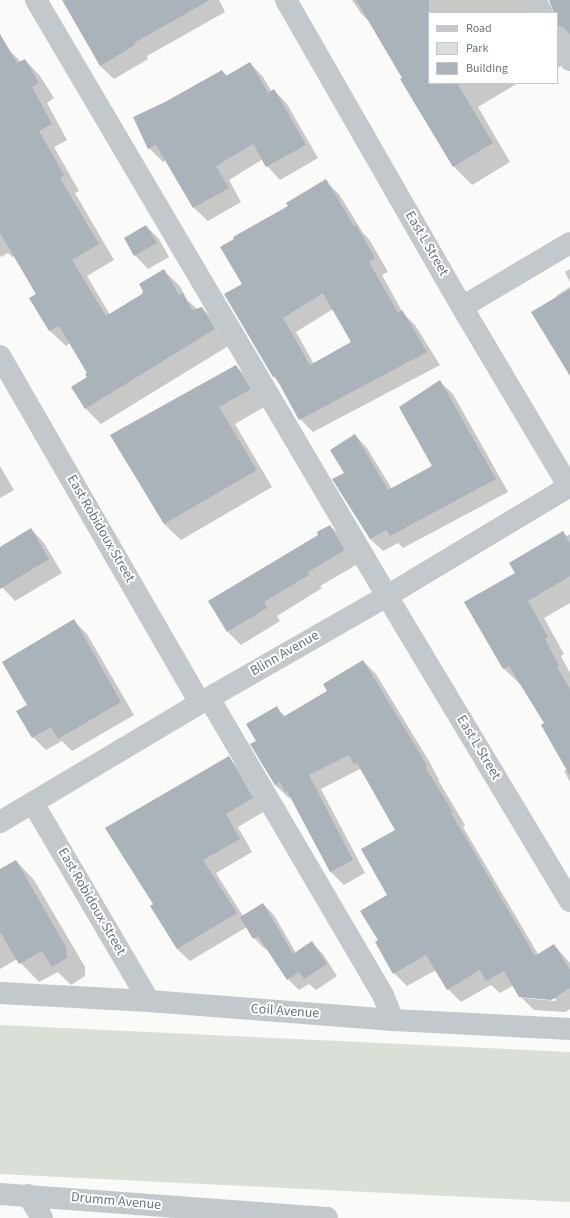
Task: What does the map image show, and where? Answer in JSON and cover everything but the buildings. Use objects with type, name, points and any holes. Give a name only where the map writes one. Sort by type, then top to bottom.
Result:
[{"type":"street","name":"East L Street","points":[[36,0],[386,596],[570,900]]},
{"type":"street","name":"East L Street","points":[[286,0],[462,307],[569,486]]},
{"type":"street","points":[[535,0],[541,12]]},
{"type":"street","points":[[558,40],[570,60]]},
{"type":"street","points":[[462,307],[570,243]]},
{"type":"street","name":"East Robidoux Street","points":[[0,356],[204,700],[383,994],[393,1020]]},
{"type":"street","name":"Blinn Avenue","points":[[0,822],[204,700],[386,596],[569,486]]},
{"type":"street","name":"East Robidoux Street","points":[[32,804],[149,1001]]},
{"type":"street","name":"Coil Avenue","points":[[0,993],[149,1001],[393,1020],[570,1029]]},
{"type":"street","name":"Drumm Avenue","points":[[0,1194],[28,1195],[282,1217],[327,1218]]},
{"type":"street","points":[[28,1195],[42,1218]]},
{"type":"green space","points":[[0,1025],[570,1052],[570,1202],[0,1174]]}]
